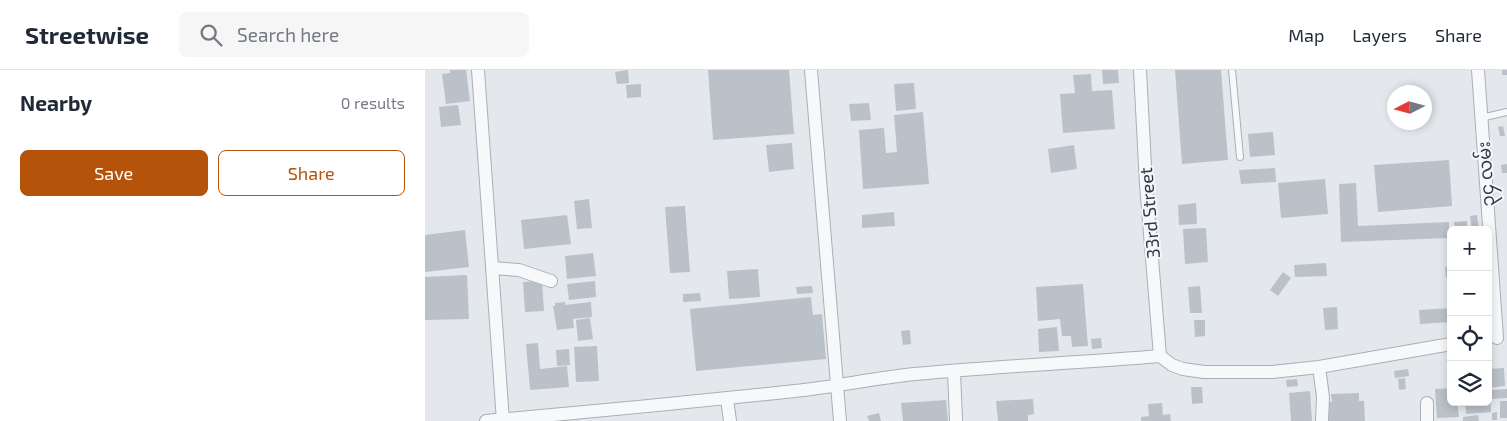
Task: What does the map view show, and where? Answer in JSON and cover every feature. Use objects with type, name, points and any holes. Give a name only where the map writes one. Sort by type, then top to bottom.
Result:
[{"type":"street","points":[[477,70],[502,420]]},
{"type":"street","points":[[811,70],[840,421]]},
{"type":"street","name":"33rd Street","points":[[1140,70],[1146,185],[1160,356]]},
{"type":"street","name":"၃၄ လမ်း","points":[[1478,70],[1497,338]]},
{"type":"street","points":[[492,268],[519,270],[551,281]]},
{"type":"street","points":[[486,421],[727,399],[838,386],[887,377],[994,366],[1103,361],[1160,356],[1183,370],[1204,372],[1272,372],[1319,367],[1447,345]]},
{"type":"street","points":[[1319,367],[1323,397],[1322,421]]},
{"type":"street","points":[[954,371],[956,421]]},
{"type":"street","points":[[727,399],[729,421]]},
{"type":"street","points":[[1427,403],[1427,421]]},
{"type":"lane","points":[[1232,70],[1240,157]]},
{"type":"lane","points":[[1481,118],[1507,112]]},
{"type":"building","points":[[450,70],[466,70],[470,101],[446,104],[442,74],[450,73]]},
{"type":"building","points":[[628,70],[629,83],[617,84],[615,72]]},
{"type":"building","points":[[708,70],[789,70],[794,134],[713,140]]},
{"type":"building","points":[[1102,70],[1118,70],[1119,83],[1103,84]]},
{"type":"building","points":[[1175,70],[1221,70],[1228,160],[1182,164]]},
{"type":"building","points":[[1502,70],[1507,70],[1507,75],[1502,75]]},
{"type":"building","points":[[1091,74],[1092,91],[1112,90],[1115,129],[1063,133],[1060,94],[1075,93],[1073,75]]},
{"type":"building","points":[[914,83],[916,109],[896,111],[894,84]]},
{"type":"building","points":[[641,84],[641,97],[627,98],[626,85]]},
{"type":"building","points":[[869,103],[871,120],[851,121],[849,104]]},
{"type":"building","points":[[458,105],[461,125],[441,127],[439,107]]},
{"type":"building","points":[[923,112],[929,184],[863,189],[859,130],[884,128],[886,153],[897,152],[894,115]]},
{"type":"building","points":[[1503,126],[1505,136],[1500,136],[1498,127]]},
{"type":"building","points":[[1273,132],[1275,155],[1250,157],[1248,134]]},
{"type":"building","points":[[792,143],[794,169],[769,172],[766,145]]},
{"type":"building","points":[[1074,145],[1077,169],[1051,173],[1048,149]]},
{"type":"building","points":[[1449,160],[1452,206],[1378,212],[1374,165]]},
{"type":"building","points":[[1507,164],[1507,173],[1502,173],[1501,165]]},
{"type":"building","points":[[1275,168],[1276,182],[1241,184],[1239,170]]},
{"type":"building","points":[[1325,179],[1328,214],[1281,218],[1278,183]]},
{"type":"building","points":[[1356,183],[1358,226],[1449,222],[1447,238],[1341,242],[1339,184]]},
{"type":"building","points":[[589,199],[592,228],[577,229],[574,201]]},
{"type":"building","points":[[1196,203],[1197,224],[1179,225],[1178,205]]},
{"type":"building","points":[[685,206],[690,272],[670,273],[665,207]]},
{"type":"building","points":[[894,212],[895,226],[862,228],[862,215]]},
{"type":"building","points":[[567,215],[571,244],[524,249],[521,220]]},
{"type":"building","points":[[1477,215],[1478,226],[1471,226],[1470,216]]},
{"type":"building","points":[[1467,221],[1467,226],[1454,226],[1454,222]]},
{"type":"building","points":[[1206,228],[1208,262],[1185,264],[1183,229]]},
{"type":"building","points":[[465,230],[469,267],[425,272],[425,235]]},
{"type":"building","points":[[593,253],[596,276],[567,279],[565,256]]},
{"type":"building","points":[[1326,263],[1327,276],[1295,277],[1294,265]]},
{"type":"building","points":[[1445,267],[1447,267],[1447,278]]},
{"type":"building","points":[[758,269],[760,297],[729,299],[727,271]]},
{"type":"building","points":[[1283,272],[1291,278],[1278,296],[1270,290]]},
{"type":"building","points":[[467,275],[469,319],[425,320],[425,277]]},
{"type":"building","points":[[542,281],[544,311],[525,312],[523,282]]},
{"type":"building","points":[[595,281],[596,297],[569,300],[567,284]]},
{"type":"building","points":[[1083,284],[1088,346],[1072,347],[1071,336],[1062,336],[1060,319],[1038,321],[1036,287]]},
{"type":"building","points":[[812,286],[813,293],[797,294],[796,287]]},
{"type":"building","points":[[1200,286],[1202,313],[1190,313],[1188,287]]},
{"type":"building","points":[[700,293],[701,301],[683,302],[683,294]]},
{"type":"building","points":[[811,297],[813,315],[822,314],[826,359],[696,371],[690,309]]},
{"type":"building","points":[[565,302],[565,305],[591,302],[592,317],[573,319],[574,328],[557,330],[553,306],[555,306],[555,303]]},
{"type":"building","points":[[1337,307],[1338,329],[1325,330],[1323,308]]},
{"type":"building","points":[[1447,308],[1447,322],[1420,324],[1419,310]]},
{"type":"building","points":[[590,318],[593,339],[578,341],[576,320]]},
{"type":"building","points":[[1194,320],[1205,320],[1205,336],[1195,337]]},
{"type":"building","points":[[1057,327],[1059,351],[1039,352],[1038,329]]},
{"type":"building","points":[[910,330],[911,344],[903,345],[901,331]]},
{"type":"building","points":[[1101,338],[1102,348],[1092,349],[1091,339]]},
{"type":"building","points":[[538,343],[540,369],[567,366],[569,387],[530,390],[526,344]]},
{"type":"building","points":[[597,346],[599,381],[576,382],[574,347]]},
{"type":"building","points":[[569,349],[570,365],[557,366],[556,350]]},
{"type":"building","points":[[1504,368],[1505,386],[1492,388],[1492,369]]},
{"type":"building","points":[[1408,369],[1409,376],[1395,378],[1394,371]]},
{"type":"building","points":[[1405,378],[1406,389],[1399,390],[1398,379]]},
{"type":"building","points":[[1297,379],[1298,386],[1287,387],[1286,380]]},
{"type":"building","points":[[1191,387],[1202,387],[1203,403],[1192,404]]},
{"type":"building","points":[[1447,388],[1447,406],[1458,406],[1459,417],[1437,418],[1435,389]]},
{"type":"building","points":[[1507,389],[1507,398],[1492,399],[1492,390]]},
{"type":"building","points":[[1310,391],[1312,421],[1291,421],[1289,393]]},
{"type":"building","points":[[1359,393],[1359,401],[1364,401],[1365,421],[1328,421],[1327,402],[1332,402],[1331,394]]},
{"type":"building","points":[[1033,399],[1034,414],[1028,415],[1028,421],[998,421],[996,401]]},
{"type":"building","points":[[946,400],[948,421],[903,421],[901,403]]},
{"type":"building","points":[[1500,401],[1507,401],[1507,418],[1500,418]]},
{"type":"building","points":[[1162,403],[1163,415],[1170,414],[1171,421],[1141,421],[1141,417],[1149,416],[1148,404]]},
{"type":"building","points":[[1465,406],[1491,406],[1491,412],[1466,414]]},
{"type":"building","points":[[1497,412],[1497,420],[1492,420],[1492,413]]},
{"type":"building","points":[[879,413],[881,421],[869,421],[867,416]]},
{"type":"building","points":[[1478,415],[1479,421],[1463,421],[1463,417]]}]
